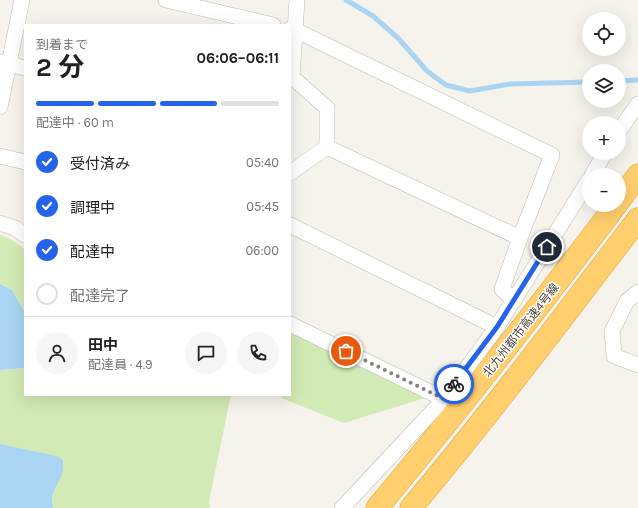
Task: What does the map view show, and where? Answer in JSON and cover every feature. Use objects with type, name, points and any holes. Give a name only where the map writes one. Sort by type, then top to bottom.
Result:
[{"type":"highway","points":[[626,191],[638,175]]},
{"type":"highway","name":"北九州都市高速4号線","points":[[377,508],[523,328],[611,212]]},
{"type":"highway","name":"北九州都市高速4号線","points":[[411,508],[540,348],[638,219]]},
{"type":"street","points":[[0,107],[5,63],[22,0]]},
{"type":"street","points":[[166,0],[269,24]]},
{"type":"street","points":[[297,0],[293,30],[291,78],[327,108],[327,147]]},
{"type":"street","points":[[293,30],[552,155],[502,289],[514,301]]},
{"type":"street","points":[[5,63],[24,68]]},
{"type":"street","points":[[626,121],[638,104]]},
{"type":"street","points":[[327,147],[520,238]]},
{"type":"street","points":[[291,172],[327,147]]},
{"type":"street","points":[[0,156],[24,162]]},
{"type":"street","points":[[342,508],[444,399],[497,327],[582,191]]},
{"type":"street","points":[[0,223],[15,228],[24,234]]},
{"type":"street","points":[[291,225],[497,327]]},
{"type":"street","points":[[638,292],[627,302],[612,331],[614,356],[638,365]]},
{"type":"street","points":[[291,324],[444,399]]},
{"type":"green space","points":[[0,235],[10,239],[24,248],[24,311],[12,290],[0,284]]},
{"type":"green space","points":[[291,332],[425,398],[344,423],[281,398],[281,396],[291,396]]},
{"type":"green space","points":[[24,368],[24,396],[231,396],[209,501],[210,508],[54,508],[52,503],[53,494],[56,484],[63,471],[18,449],[0,444],[0,370]]},
{"type":"water","points":[[0,284],[12,290],[24,311],[24,368],[0,370]]},
{"type":"water","points":[[0,444],[56,456],[63,460],[62,475],[52,498],[54,508],[0,508]]},
{"type":"waterway","points":[[346,0],[373,16],[398,38],[427,71],[446,85],[470,91],[510,84],[582,82]]},
{"type":"waterway","points":[[626,81],[638,80]]},
{"type":"way so far","points":[[346,351],[444,399],[454,384]]},
{"type":"route","points":[[454,384],[497,327],[547,247]]}]
